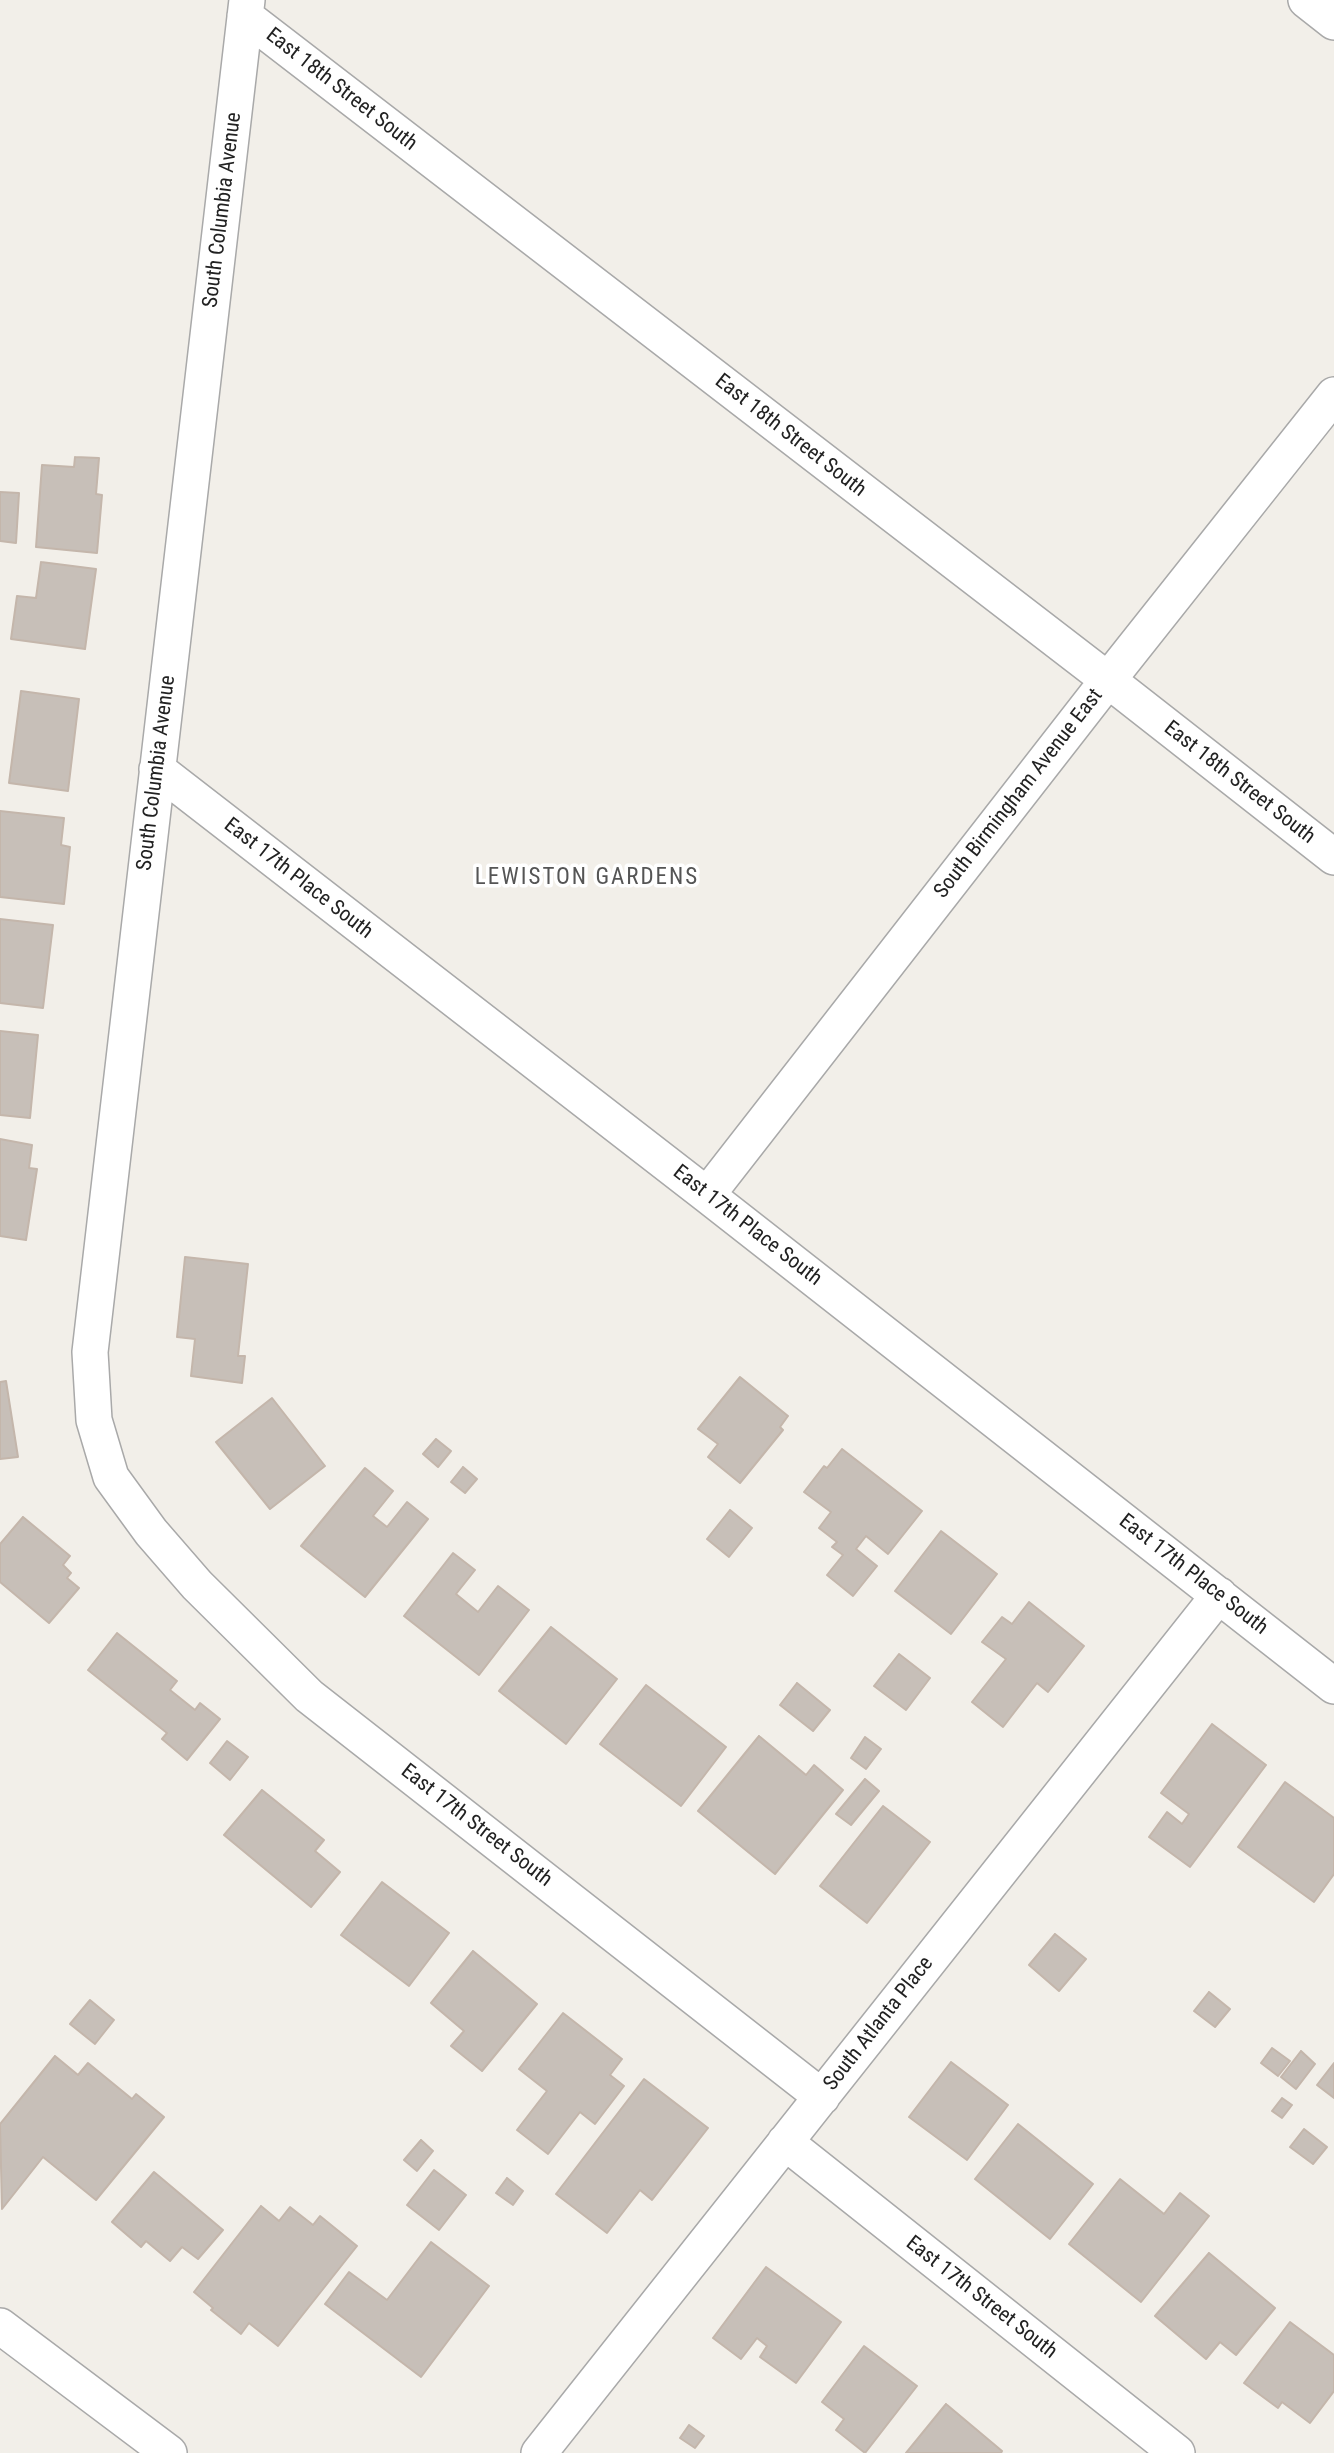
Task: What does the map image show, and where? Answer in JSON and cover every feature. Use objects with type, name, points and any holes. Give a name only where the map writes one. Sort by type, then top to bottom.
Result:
[{"type":"street","points":[[1306,0],[1334,22]]},
{"type":"street","name":"East 18th Street South","points":[[246,8],[1334,857]]},
{"type":"street","name":"South Columbia Avenue","points":[[150,1532],[111,1477],[94,1420],[90,1352],[246,8]]},
{"type":"street","name":"South Birmingham Avenue East","points":[[706,1195],[1334,395]]},
{"type":"street","name":"East 17th Place South","points":[[157,769],[1334,1686]]},
{"type":"street","name":"East 17th Street South","points":[[150,1532],[197,1586],[309,1696],[822,2097]]},
{"type":"street","name":"South Atlanta Place","points":[[539,2453],[1219,1595]]},
{"type":"street","name":"East 17th Street South","points":[[785,2143],[1177,2453]]},
{"type":"street","points":[[0,2326],[169,2453]]},
{"type":"building","points":[[75,457],[99,458],[96,494],[102,495],[97,553],[36,547],[42,465],[74,467]]},
{"type":"building","points":[[0,492],[19,493],[16,543],[0,541]]},
{"type":"building","points":[[41,562],[96,569],[85,649],[11,639],[17,596],[36,598]]},
{"type":"building","points":[[21,691],[79,699],[68,791],[9,783]]},
{"type":"building","points":[[0,811],[64,818],[61,845],[70,847],[64,904],[0,897]]},
{"type":"building","points":[[0,919],[53,925],[43,1008],[0,1003]]},
{"type":"building","points":[[0,1031],[38,1035],[30,1118],[0,1115]]},
{"type":"building","points":[[0,1139],[32,1145],[29,1168],[37,1169],[26,1240],[0,1236]]},
{"type":"building","points":[[185,1257],[248,1264],[238,1356],[245,1356],[242,1383],[191,1376],[195,1339],[177,1337]]},
{"type":"building","points":[[740,1377],[788,1416],[780,1427],[783,1430],[740,1483],[708,1457],[718,1444],[698,1429]]},
{"type":"building","points":[[6,1381],[18,1457],[0,1459],[0,1382]]},
{"type":"building","points":[[272,1398],[325,1466],[270,1509],[216,1442]]},
{"type":"building","points":[[436,1439],[451,1451],[438,1467],[423,1454]]},
{"type":"building","points":[[842,1449],[922,1511],[888,1554],[866,1536],[856,1549],[877,1566],[853,1596],[827,1575],[843,1555],[832,1547],[837,1542],[819,1528],[831,1512],[804,1492],[824,1466],[827,1468]]},
{"type":"building","points":[[463,1467],[477,1479],[465,1493],[451,1482]]},
{"type":"building","points":[[365,1468],[393,1491],[373,1516],[387,1527],[407,1502],[428,1519],[365,1597],[301,1546]]},
{"type":"building","points":[[730,1510],[752,1528],[729,1557],[707,1539]]},
{"type":"building","points":[[23,1517],[70,1556],[63,1565],[71,1573],[67,1578],[79,1588],[49,1623],[0,1582],[0,1544]]},
{"type":"building","points":[[941,1531],[997,1574],[951,1634],[895,1591]]},
{"type":"building","points":[[453,1553],[475,1570],[456,1594],[478,1612],[498,1586],[529,1610],[479,1675],[404,1616]]},
{"type":"building","points":[[1029,1602],[1084,1646],[1048,1692],[1037,1683],[1003,1727],[972,1702],[1006,1659],[982,1642],[1002,1617],[1012,1624]]},
{"type":"building","points":[[551,1627],[617,1679],[566,1744],[499,1691]]},
{"type":"building","points":[[117,1633],[177,1681],[170,1690],[195,1710],[200,1703],[220,1719],[187,1760],[162,1739],[167,1733],[88,1670]]},
{"type":"building","points":[[899,1654],[930,1678],[906,1710],[874,1686]]},
{"type":"building","points":[[797,1683],[830,1710],[813,1731],[780,1705]]},
{"type":"building","points":[[646,1685],[726,1747],[681,1806],[600,1744]]},
{"type":"building","points":[[1212,1724],[1266,1765],[1190,1867],[1149,1837],[1167,1812],[1182,1824],[1189,1814],[1161,1793]]},
{"type":"building","points":[[759,1736],[806,1775],[814,1765],[843,1790],[775,1874],[698,1811]]},
{"type":"building","points":[[865,1737],[881,1749],[866,1769],[851,1758]]},
{"type":"building","points":[[227,1741],[248,1757],[230,1780],[210,1763]]},
{"type":"building","points":[[865,1779],[879,1791],[851,1825],[836,1814]]},
{"type":"building","points":[[1285,1782],[1334,1818],[1334,1874],[1314,1902],[1238,1847]]},
{"type":"building","points":[[262,1790],[324,1840],[315,1851],[340,1872],[311,1907],[224,1835]]},
{"type":"building","points":[[883,1806],[930,1842],[867,1923],[820,1886]]},
{"type":"building","points":[[382,1882],[449,1933],[409,1986],[341,1935]]},
{"type":"building","points":[[1055,1934],[1086,1959],[1059,1991],[1029,1965]]},
{"type":"building","points":[[473,1951],[537,2004],[482,2071],[451,2046],[464,2031],[431,2003]]},
{"type":"building","points":[[1209,1992],[1230,2009],[1215,2027],[1194,2011]]},
{"type":"building","points":[[90,2000],[114,2020],[95,2044],[70,2024]]},
{"type":"building","points":[[563,2013],[622,2059],[610,2075],[624,2086],[595,2124],[580,2112],[548,2154],[517,2130],[547,2091],[519,2069]]},
{"type":"building","points":[[1272,2048],[1290,2061],[1278,2076],[1261,2063]]},
{"type":"building","points":[[1301,2051],[1315,2064],[1296,2089],[1281,2077]]},
{"type":"building","points":[[55,2056],[78,2075],[88,2063],[132,2099],[136,2094],[164,2117],[96,2200],[43,2157],[2,2209],[0,2124]]},
{"type":"building","points":[[951,2062],[1008,2105],[967,2160],[909,2117]]},
{"type":"building","points":[[1334,2063],[1334,2098],[1317,2085]]},
{"type":"building","points":[[644,2079],[708,2128],[652,2200],[640,2190],[607,2233],[556,2194]]},
{"type":"building","points":[[1282,2098],[1292,2105],[1282,2118],[1272,2111]]},
{"type":"building","points":[[1018,2124],[1093,2184],[1050,2239],[975,2179]]},
{"type":"building","points":[[1304,2129],[1327,2147],[1313,2164],[1290,2147]]},
{"type":"building","points":[[421,2140],[433,2151],[417,2171],[404,2160]]},
{"type":"building","points":[[434,2170],[466,2195],[439,2230],[407,2205]]},
{"type":"building","points":[[154,2172],[223,2230],[198,2259],[182,2247],[170,2261],[146,2241],[141,2247],[112,2222]]},
{"type":"building","points":[[507,2178],[523,2191],[513,2205],[496,2193]]},
{"type":"building","points":[[1120,2179],[1164,2214],[1180,2193],[1209,2216],[1141,2302],[1069,2244]]},
{"type":"building","points":[[261,2206],[279,2221],[290,2207],[313,2225],[320,2216],[357,2246],[278,2346],[249,2323],[241,2334],[194,2292]]},
{"type":"building","points":[[431,2242],[489,2286],[421,2377],[325,2304],[349,2272],[387,2300]]},
{"type":"building","points":[[1209,2253],[1275,2308],[1236,2355],[1220,2342],[1206,2359],[1155,2316]]},
{"type":"building","points":[[766,2267],[841,2322],[796,2383],[760,2357],[767,2346],[757,2338],[741,2359],[713,2338]]},
{"type":"building","points":[[1290,2322],[1334,2355],[1334,2391],[1310,2423],[1282,2402],[1278,2408],[1244,2383]]},
{"type":"building","points":[[864,2346],[917,2386],[865,2453],[836,2430],[844,2419],[822,2402]]},
{"type":"building","points":[[946,2404],[1002,2451],[1001,2453],[906,2453]]},
{"type":"building","points":[[689,2425],[704,2436],[695,2448],[680,2438]]},
{"type":"district","name":"LEWISTON GARDENS","points":[[587,878]]}]
